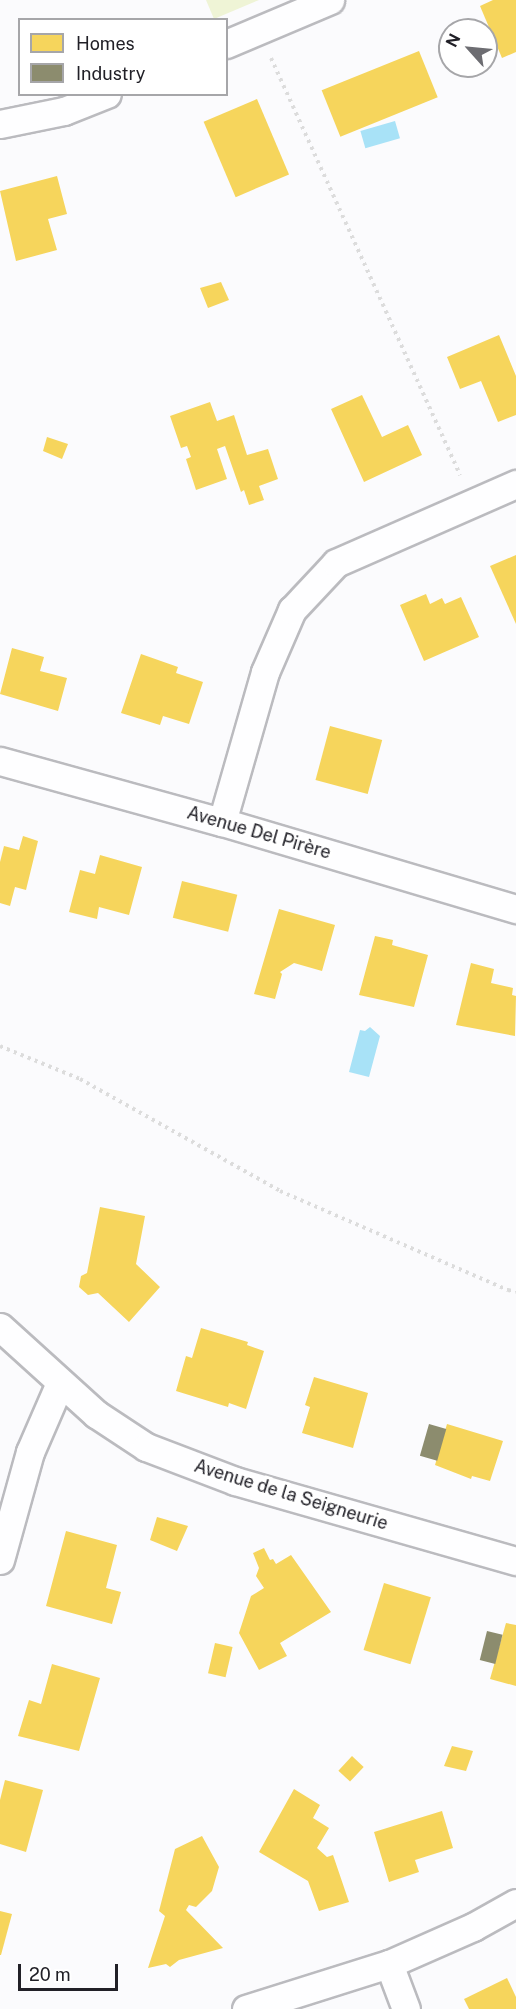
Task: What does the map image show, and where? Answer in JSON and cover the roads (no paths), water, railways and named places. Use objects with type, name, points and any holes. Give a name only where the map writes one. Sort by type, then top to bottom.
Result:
[{"type":"street","points":[[228,43],[330,0]]},
{"type":"street","points":[[0,124],[64,111],[102,96]]},
{"type":"street","points":[[222,822],[265,672],[292,610],[336,563],[516,484]]},
{"type":"street","name":"Avenue Del Pirère","points":[[0,760],[222,822],[516,909]]},
{"type":"street","name":"Avenue de la Seigneurie","points":[[0,1327],[96,1414],[158,1451],[235,1481],[516,1562]]},
{"type":"street","points":[[0,1560],[30,1452],[60,1383]]},
{"type":"street","points":[[246,2009],[389,1964],[473,1927],[516,1903]]},
{"type":"street","points":[[389,1964],[406,2009]]},
{"type":"water","points":[[395,121],[400,138],[365,148],[360,131]]},
{"type":"water","points":[[370,1027],[380,1036],[369,1077],[349,1072],[360,1030],[365,1031]]}]
